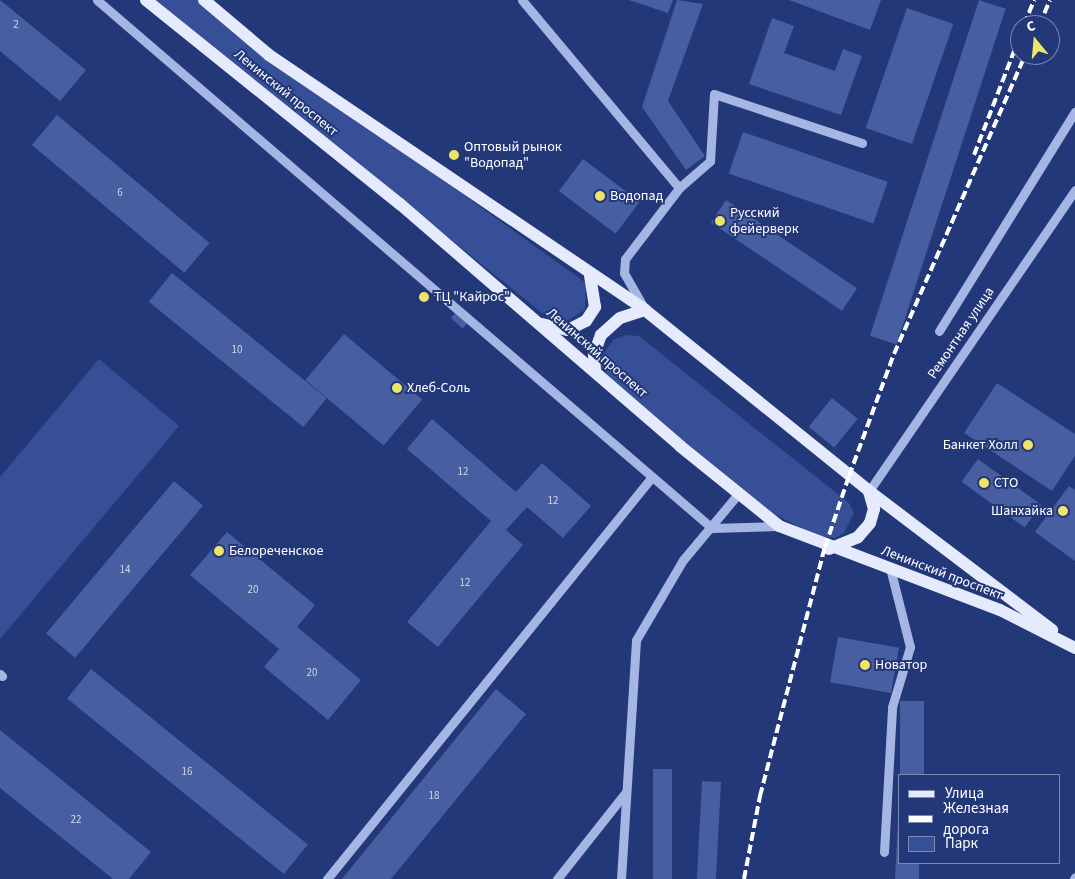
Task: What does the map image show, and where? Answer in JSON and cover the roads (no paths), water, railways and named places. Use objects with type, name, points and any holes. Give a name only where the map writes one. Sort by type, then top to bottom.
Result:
[{"type":"main road","name":"Ленинский проспект","points":[[146,0],[400,204],[738,494],[780,526],[829,548],[890,568],[1000,610],[1075,648]]},
{"type":"main road","name":"Ленинский проспект","points":[[204,0],[269,55],[645,310],[869,491],[1075,648]]},
{"type":"main road","points":[[540,324],[568,330],[586,321],[595,308],[590,274]]},
{"type":"main road","points":[[595,370],[594,354],[602,335],[620,318],[645,310]]},
{"type":"main road","points":[[829,548],[858,537],[870,523],[874,509],[869,491]]},
{"type":"street","points":[[98,0],[478,323],[650,478],[712,528],[780,526]]},
{"type":"street","points":[[522,0],[679,188]]},
{"type":"street","points":[[645,310],[624,273],[626,259],[679,188],[710,161],[714,94],[862,143]]},
{"type":"street","points":[[939,331],[1075,112]]},
{"type":"street","name":"Ремонтная улица","points":[[869,491],[1075,190]]},
{"type":"street","points":[[327,879],[650,478]]},
{"type":"street","points":[[621,879],[636,640],[683,560],[712,528],[738,494]]},
{"type":"street","points":[[884,852],[892,707],[910,647],[890,568]]},
{"type":"street","points":[[557,879],[626,792]]},
{"type":"railway","points":[[1028,15],[1034,0]]},
{"type":"railway","points":[[1043,15],[1050,0]]},
{"type":"railway","points":[[974,155],[1010,62]]},
{"type":"railway","points":[[744,879],[760,796],[825,547],[849,476],[894,354],[1021,65]]},
{"type":"place","name":"Оптовый рынок \"Водопад\"","points":[[454,155]]},
{"type":"place","name":"Водопад","points":[[600,196]]},
{"type":"place","name":"Русский фейерверк","points":[[720,221]]},
{"type":"place","name":"ТЦ \"Кайрос\"","points":[[424,297]]},
{"type":"place","name":"Хлеб-Соль","points":[[397,388]]},
{"type":"place","name":"Банкет Холл","points":[[1028,445]]},
{"type":"place","name":"СТО","points":[[984,483]]},
{"type":"place","name":"Шанхайка","points":[[1063,511]]},
{"type":"place","name":"Белореченское","points":[[219,551]]},
{"type":"place","name":"Новатор","points":[[865,665]]}]
